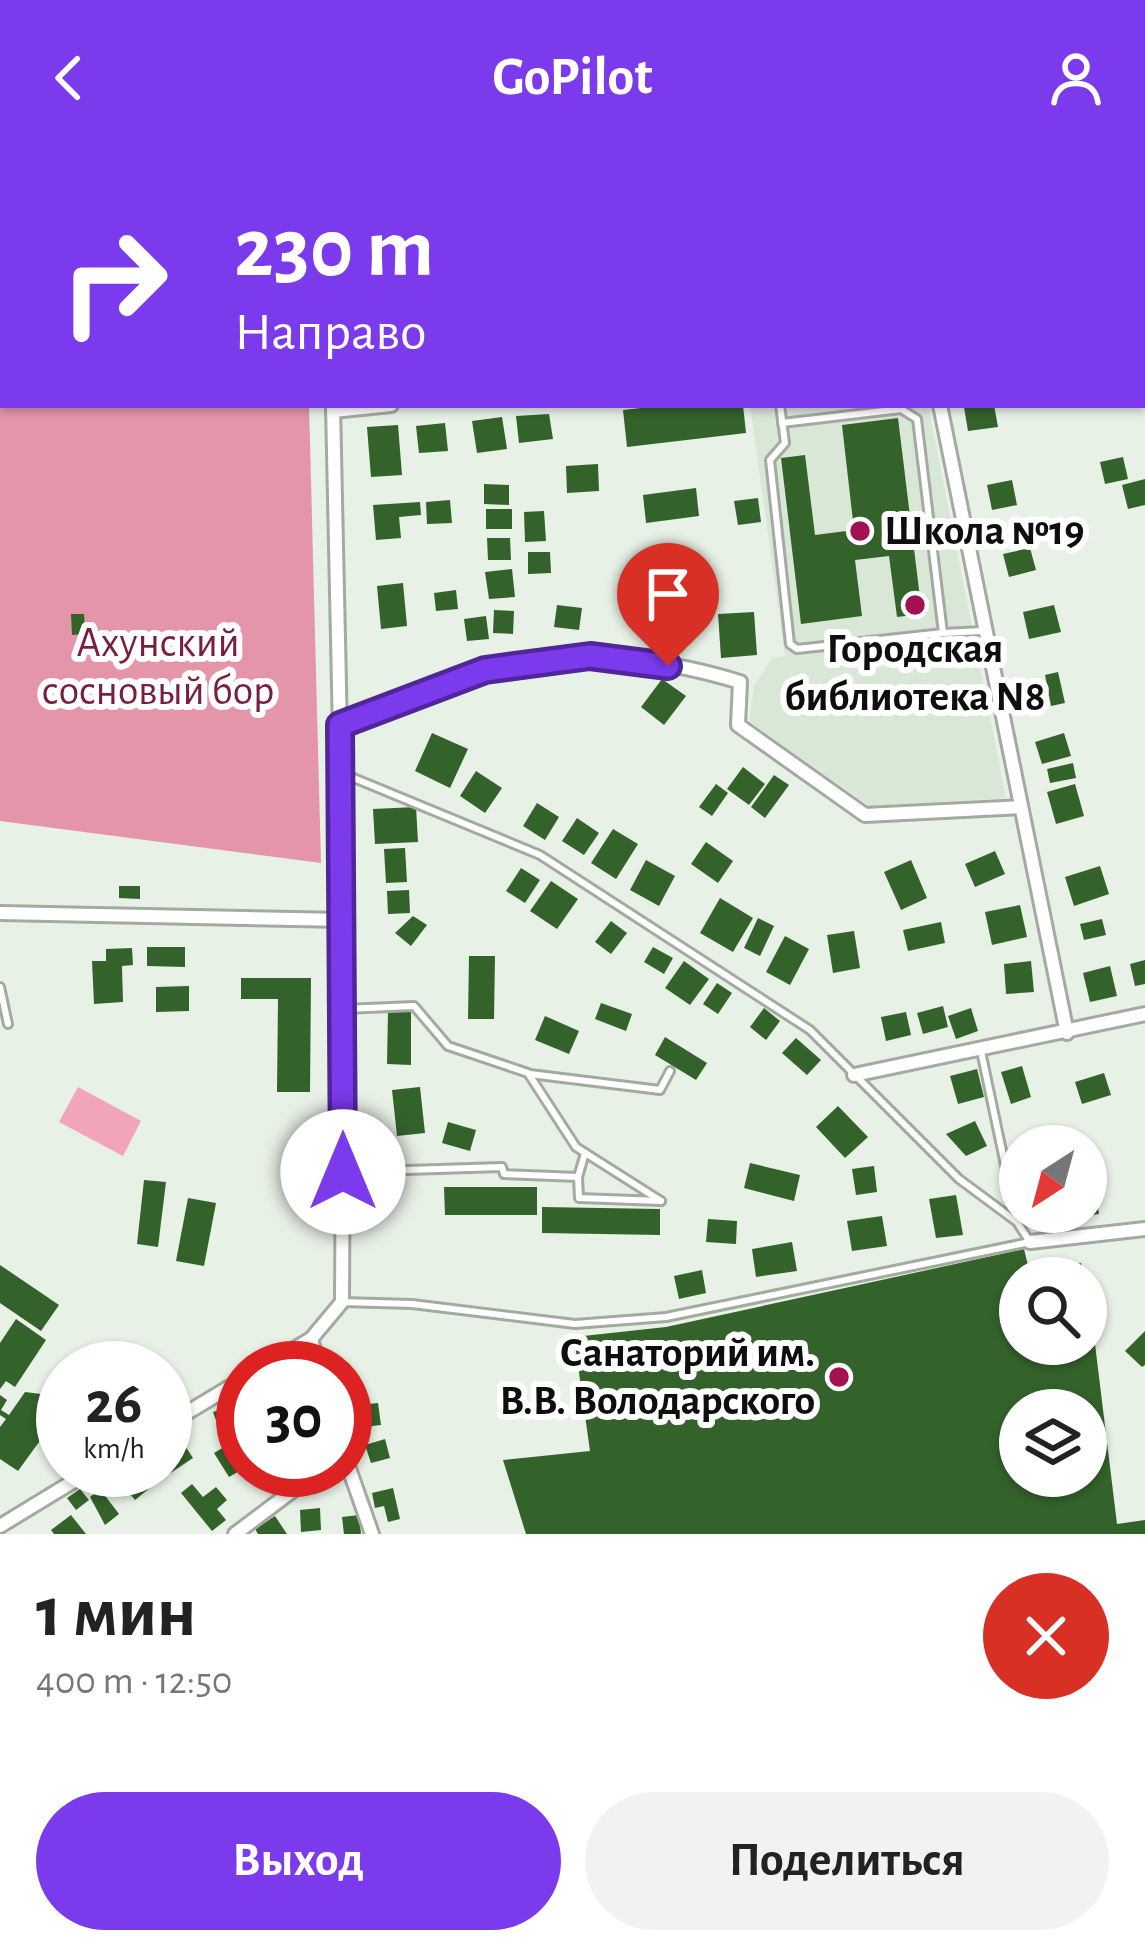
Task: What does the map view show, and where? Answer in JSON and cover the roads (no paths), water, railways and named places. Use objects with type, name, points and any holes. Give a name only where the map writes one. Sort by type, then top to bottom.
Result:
[{"type":"street","points":[[307,1341],[342,1302],[344,920],[333,408]]},
{"type":"street","points":[[941,408],[1066,1033]]},
{"type":"street","points":[[340,725],[485,670],[590,656],[706,671],[740,682],[738,725],[866,815],[1021,806]]},
{"type":"street","points":[[0,913],[344,920]]},
{"type":"street","points":[[854,1075],[1145,1014]]},
{"type":"street","points":[[1030,1242],[1145,1229]]},
{"type":"street","points":[[21,1534],[4,1524],[48,1497]]},
{"type":"street","points":[[235,1534],[284,1497]]},
{"type":"street","points":[[359,1497],[372,1534]]},
{"type":"lane","points":[[780,408],[785,443],[770,460],[790,644],[797,649],[986,631]]},
{"type":"lane","points":[[782,423],[902,409],[917,419],[943,633]]},
{"type":"lane","points":[[340,772],[540,855],[809,1030],[959,1179],[999,1209]]},
{"type":"lane","points":[[0,987],[8,1024]]},
{"type":"lane","points":[[344,1009],[413,1006],[448,1046],[528,1073],[660,1090],[670,1072]]},
{"type":"lane","points":[[981,1051],[999,1136]]},
{"type":"lane","points":[[528,1073],[585,1153],[661,1201],[579,1198],[578,1177],[585,1153]]},
{"type":"lane","points":[[343,1172],[502,1167],[504,1174],[578,1177]]},
{"type":"lane","points":[[342,1302],[412,1304],[575,1324],[666,1317],[1030,1242],[1024,1233]]},
{"type":"place","name":"Школа №19","points":[[860,531]]},
{"type":"place","name":"Городская библиотека N8","points":[[915,605]]},
{"type":"place","name":"Санаторий им. В.В. Володарского","points":[[839,1377]]},
{"type":"park label","name":"Ахунский сосновый бор","points":[[158,667]]}]
